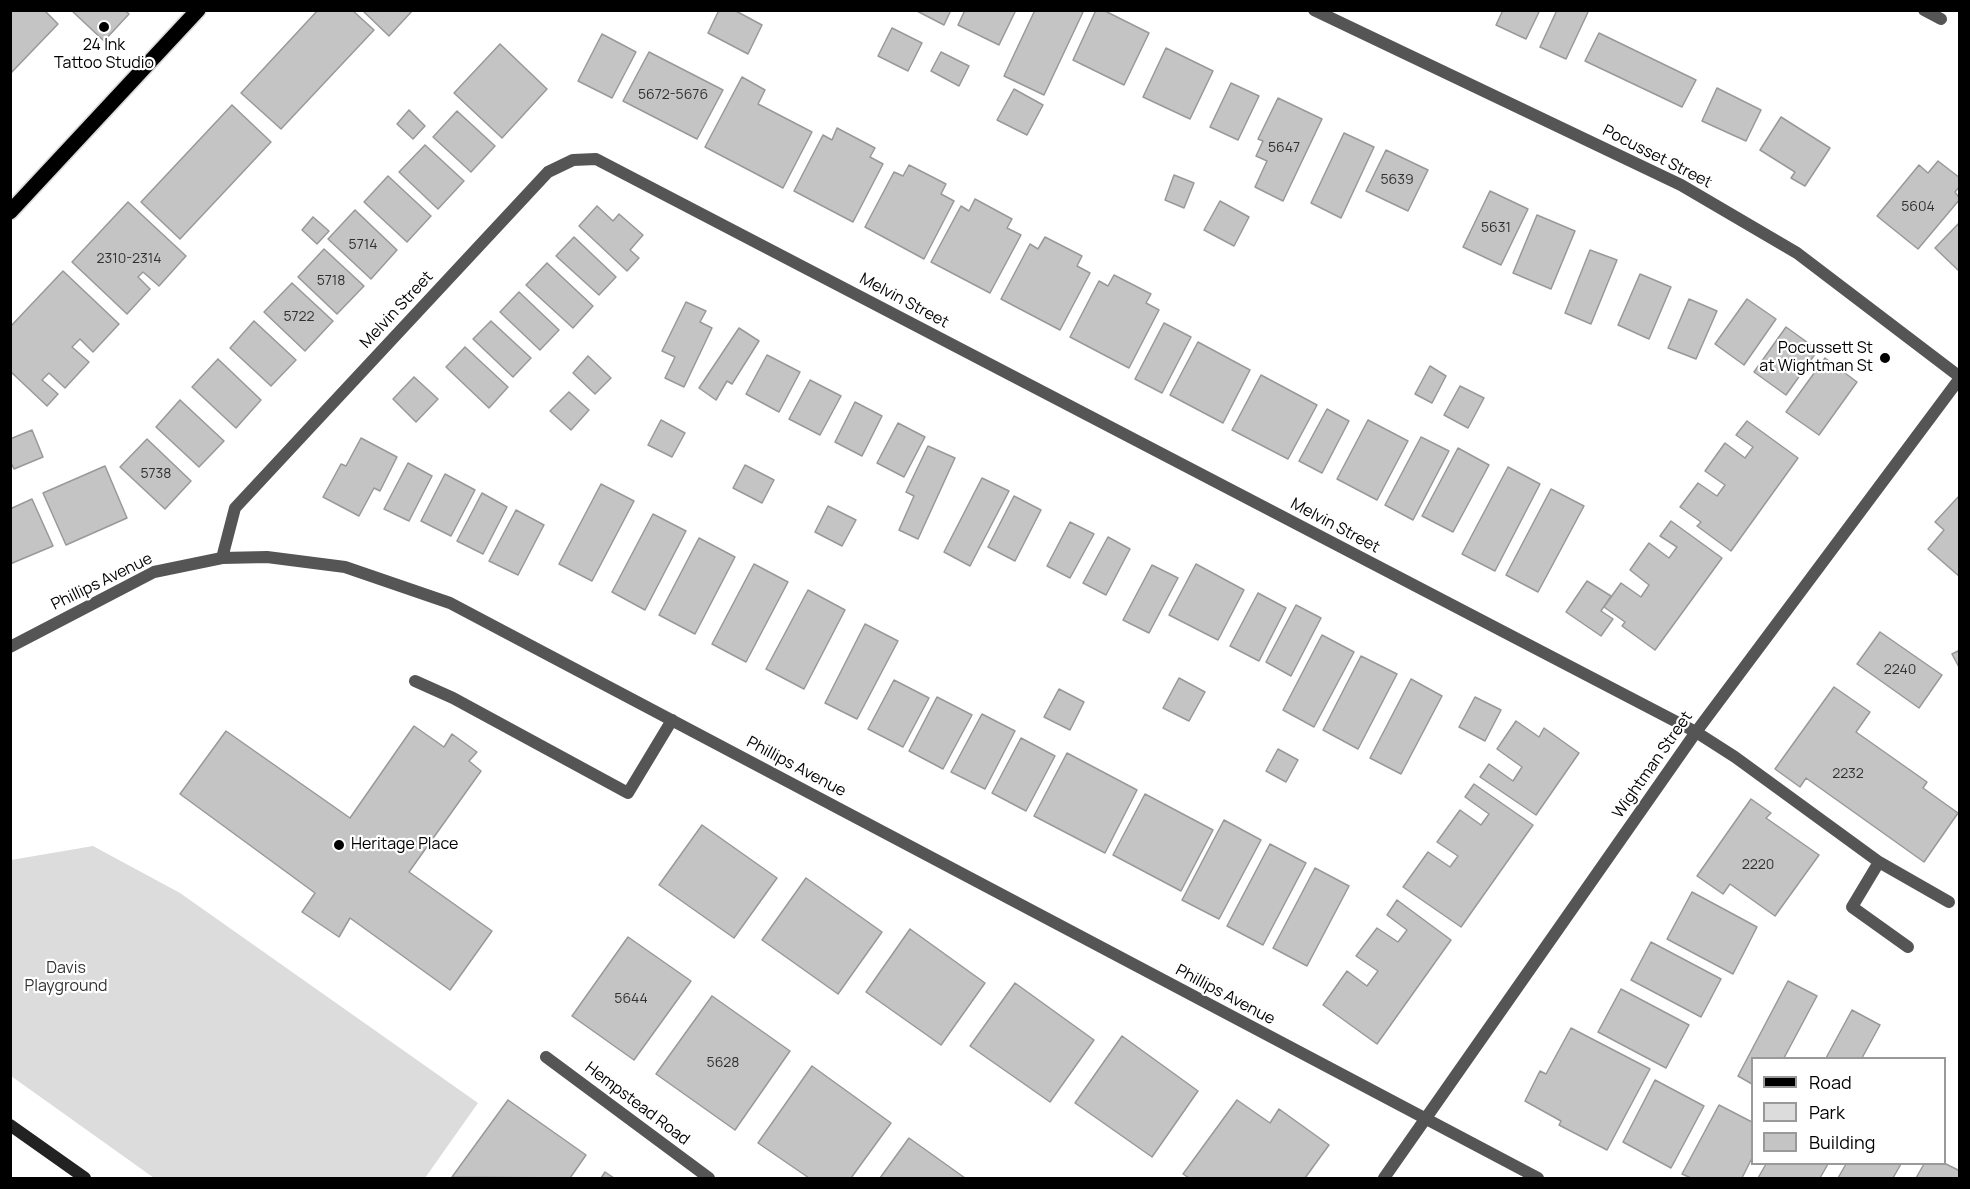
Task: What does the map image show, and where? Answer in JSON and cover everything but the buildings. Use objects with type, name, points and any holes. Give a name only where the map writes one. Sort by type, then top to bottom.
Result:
[{"type":"main road","points":[[10,212],[198,10]]},
{"type":"street","name":"Pocusset Street","points":[[1314,10],[1681,185],[1797,253],[1959,377]]},
{"type":"street","points":[[1924,10],[1941,19]]},
{"type":"street","name":"Melvin Street","points":[[222,558],[235,508],[548,172],[573,160],[596,159],[1696,732],[1735,757],[1879,862],[1948,902]]},
{"type":"street","name":"Wightman Street","points":[[1384,1179],[1696,732],[1959,377]]},
{"type":"street","name":"Phillips Avenue","points":[[10,647],[154,572],[222,558],[267,557],[345,567],[450,603],[1538,1179]]},
{"type":"street","points":[[415,681],[453,698],[628,793],[672,720]]},
{"type":"street","points":[[1879,862],[1852,907],[1908,947]]},
{"type":"street","name":"Hempstead Road","points":[[546,1057],[709,1179]]},
{"type":"street","points":[[10,1125],[85,1179]]},
{"type":"green space","name":"Davis Playground","points":[[93,846],[180,893],[478,1103],[425,1178],[154,1178],[11,1076],[11,860]]},
{"type":"place","name":"24 Ink Tattoo Studio","points":[[104,27]]},
{"type":"place","name":"Pocussett St at Wightman St","points":[[1885,358]]},
{"type":"place","name":"Heritage Place","points":[[339,845]]}]
